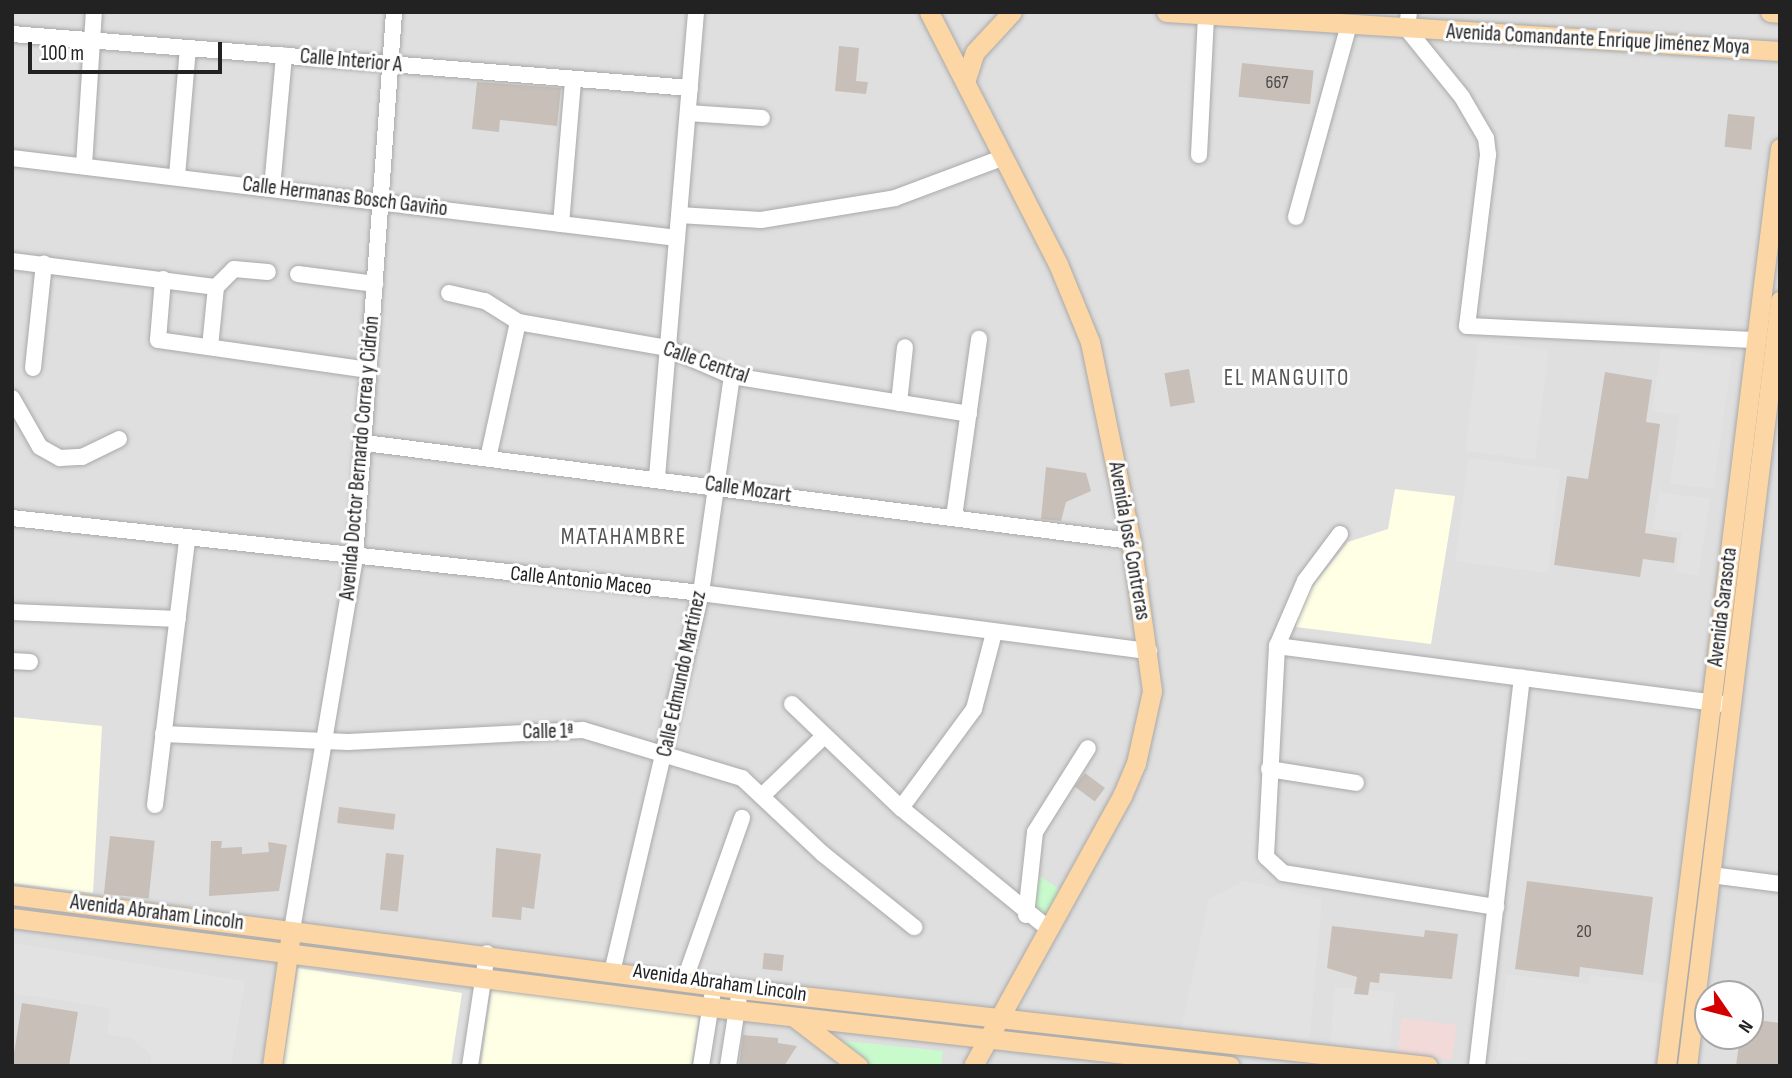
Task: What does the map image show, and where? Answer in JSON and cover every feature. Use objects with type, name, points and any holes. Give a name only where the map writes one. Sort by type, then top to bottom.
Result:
[{"type":"main road","name":"Avenida José Contreras","points":[[929,12],[966,79],[1002,158],[1058,264],[1090,342],[1131,541],[1149,651],[1152,691],[1136,763],[1003,1015],[973,1066]]},
{"type":"main road","points":[[966,79],[975,52],[1012,12]]},
{"type":"main road","name":"Avenida Comandante Enrique Jiménez Moya","points":[[1166,12],[1349,25],[1408,21],[1780,51]]},
{"type":"main road","name":"Avenida Comandante Enrique Jiménez Moya","points":[[1770,12],[1780,13]]},
{"type":"main road","name":"Avenida Sarasota","points":[[1735,591],[1755,341],[1780,148]]},
{"type":"main road","name":"Avenida Sarasota","points":[[1666,1066],[1780,301]]},
{"type":"main road","name":"Avenida Sarasota","points":[[1687,1066],[1711,875],[1721,704]]},
{"type":"main road","name":"Avenida Abraham Lincoln","points":[[12,895],[613,968],[740,989],[1003,1015],[1428,1066]]},
{"type":"main road","name":"Avenida Abraham Lincoln","points":[[12,918],[289,951],[736,1011],[1230,1066]]},
{"type":"main road","name":"Avenida Doctor Bernardo Correa y Cidrón","points":[[272,1066],[292,930]]},
{"type":"main road","points":[[790,1015],[858,1066]]},
{"type":"street","points":[[84,165],[94,12]]},
{"type":"street","name":"Avenida Doctor Bernardo Correa y Cidrón","points":[[292,930],[355,558],[394,12]]},
{"type":"street","points":[[657,477],[696,12]]},
{"type":"street","points":[[1199,155],[1206,15]]},
{"type":"street","points":[[1408,21],[1462,97],[1486,138],[1488,155],[1467,326],[1755,341]]},
{"type":"street","points":[[1296,217],[1349,25]]},
{"type":"street","name":"Calle Interior A","points":[[12,34],[690,88]]},
{"type":"street","points":[[177,176],[188,48]]},
{"type":"street","points":[[272,188],[284,56]]},
{"type":"street","points":[[561,224],[573,80]]},
{"type":"street","points":[[688,113],[762,118]]},
{"type":"street","name":"Calle Hermanas Bosch Gaviño","points":[[12,158],[677,238]]},
{"type":"street","points":[[679,215],[761,220],[895,198],[1002,158]]},
{"type":"street","points":[[12,261],[216,286]]},
{"type":"street","points":[[33,368],[44,264]]},
{"type":"street","points":[[209,346],[216,286],[234,269],[268,272]]},
{"type":"street","points":[[298,274],[375,284]]},
{"type":"street","points":[[163,279],[156,337],[368,370]]},
{"type":"street","name":"Calle Central","points":[[449,293],[485,301],[518,322],[667,348],[732,376],[969,414]]},
{"type":"street","points":[[489,454],[518,322]]},
{"type":"street","points":[[954,517],[979,339]]},
{"type":"street","points":[[899,403],[905,347]]},
{"type":"street","name":"Calle Edmundo Martínez","points":[[613,968],[701,593],[720,487],[732,376]]},
{"type":"street","points":[[12,398],[40,447],[60,458],[82,457],[119,439]]},
{"type":"street","name":"Calle Mozart","points":[[365,443],[489,454],[1131,541]]},
{"type":"street","name":"Calle Antonio Maceo","points":[[12,518],[355,558],[701,593],[1149,651]]},
{"type":"street","points":[[1340,534],[1301,589],[1276,646],[1265,849],[1271,866],[1283,873],[1496,907]]},
{"type":"street","points":[[155,805],[187,539]]},
{"type":"street","points":[[12,612],[178,619]]},
{"type":"street","points":[[901,808],[974,709],[994,633]]},
{"type":"street","points":[[1276,646],[1721,704]]},
{"type":"street","points":[[12,661],[30,662]]},
{"type":"street","points":[[1477,1066],[1522,678]]},
{"type":"street","points":[[792,704],[901,808],[1026,915],[1049,929]]},
{"type":"street","name":"Calle 1ª","points":[[163,734],[325,742],[573,729],[740,777],[914,927]]},
{"type":"street","points":[[762,796],[824,736]]},
{"type":"street","points":[[1026,915],[1034,832],[1088,748]]},
{"type":"street","points":[[1269,769],[1356,783]]},
{"type":"street","points":[[685,979],[742,818]]},
{"type":"street","points":[[1711,875],[1780,884]]},
{"type":"street","points":[[470,1066],[487,953]]},
{"type":"street","points":[[701,1066],[714,984]]},
{"type":"street","points":[[728,1066],[740,989]]},
{"type":"shaded area","points":[[12,12],[1780,12],[1780,1066],[12,1066]]},
{"type":"shaded area","points":[[1479,341],[1548,350],[1535,460],[1465,451]]},
{"type":"shaded area","points":[[1661,348],[1732,358],[1713,489],[1670,483],[1680,416],[1652,411]]},
{"type":"shaded area","points":[[1468,458],[1560,469],[1548,573],[1455,561]]},
{"type":"shaded area","points":[[1395,489],[1455,496],[1431,644],[1296,627],[1298,605],[1348,542],[1388,529]]},
{"type":"shaded area","points":[[1659,492],[1710,499],[1698,576],[1676,572],[1682,533],[1653,529]]},
{"type":"shaded area","points":[[12,717],[102,726],[93,893],[12,883]]},
{"type":"shaded area","points":[[1244,881],[1322,898],[1309,1046],[1181,1031],[1209,899]]},
{"type":"shaded area","points":[[12,943],[245,981],[231,1066],[151,1066],[150,1054],[131,1038],[107,1034],[111,1008],[12,993]]},
{"type":"shaded area","points":[[298,968],[462,993],[451,1066],[283,1064]]},
{"type":"shaded area","points":[[1507,974],[1589,984],[1590,975],[1664,984],[1654,1066],[1496,1061]]},
{"type":"shaded area","points":[[1335,987],[1395,992],[1389,1054],[1330,1049]]},
{"type":"shaded area","points":[[492,989],[699,1015],[691,1066],[481,1066]]},
{"type":"shaded area","points":[[1402,1018],[1457,1025],[1452,1059],[1398,1053]]},
{"type":"green space","points":[[1036,874],[1061,890],[1044,920],[1032,913]]},
{"type":"green space","points":[[835,1040],[943,1051],[941,1066],[866,1066]]},
{"type":"building","points":[[839,46],[859,48],[856,81],[868,82],[866,94],[835,91]]},
{"type":"building","points":[[1242,63],[1314,71],[1310,104],[1238,97]]},
{"type":"building","points":[[477,82],[561,88],[557,126],[500,120],[499,132],[472,129]]},
{"type":"building","points":[[1728,114],[1755,117],[1751,150],[1725,147]]},
{"type":"building","points":[[1189,369],[1195,402],[1170,407],[1164,373]]},
{"type":"building","points":[[1605,372],[1652,380],[1646,422],[1660,424],[1645,533],[1677,538],[1674,563],[1643,559],[1640,577],[1554,565],[1567,476],[1588,479]]},
{"type":"building","points":[[1046,467],[1086,473],[1091,491],[1066,502],[1061,521],[1041,519]]},
{"type":"building","points":[[1085,773],[1105,788],[1095,802],[1075,787]]},
{"type":"building","points":[[339,807],[396,814],[394,830],[337,823]]},
{"type":"building","points":[[110,836],[155,841],[149,898],[104,894]]},
{"type":"building","points":[[211,841],[222,841],[221,848],[242,847],[242,854],[269,852],[268,842],[287,845],[279,891],[209,896]]},
{"type":"building","points":[[496,848],[541,854],[534,909],[522,907],[521,920],[492,917]]},
{"type":"building","points":[[386,853],[404,855],[398,912],[380,910]]},
{"type":"building","points":[[1527,881],[1653,897],[1643,975],[1580,967],[1579,977],[1515,969]]},
{"type":"building","points":[[1332,926],[1424,937],[1425,930],[1458,934],[1452,979],[1380,973],[1379,983],[1370,982],[1368,995],[1354,994],[1357,977],[1327,968]]},
{"type":"building","points":[[764,953],[784,955],[782,971],[762,969]]},
{"type":"building","points":[[22,1003],[78,1012],[69,1066],[12,1066]]},
{"type":"building","points":[[1764,1021],[1780,1023],[1780,1066],[1736,1066],[1738,1050],[1764,1050]]},
{"type":"building","points":[[743,1035],[778,1038],[778,1043],[797,1046],[784,1066],[739,1066]]},
{"type":"district","name":"EL MANGUITO","points":[[1287,378]]},
{"type":"district","name":"MATAHAMBRE","points":[[624,537]]}]
